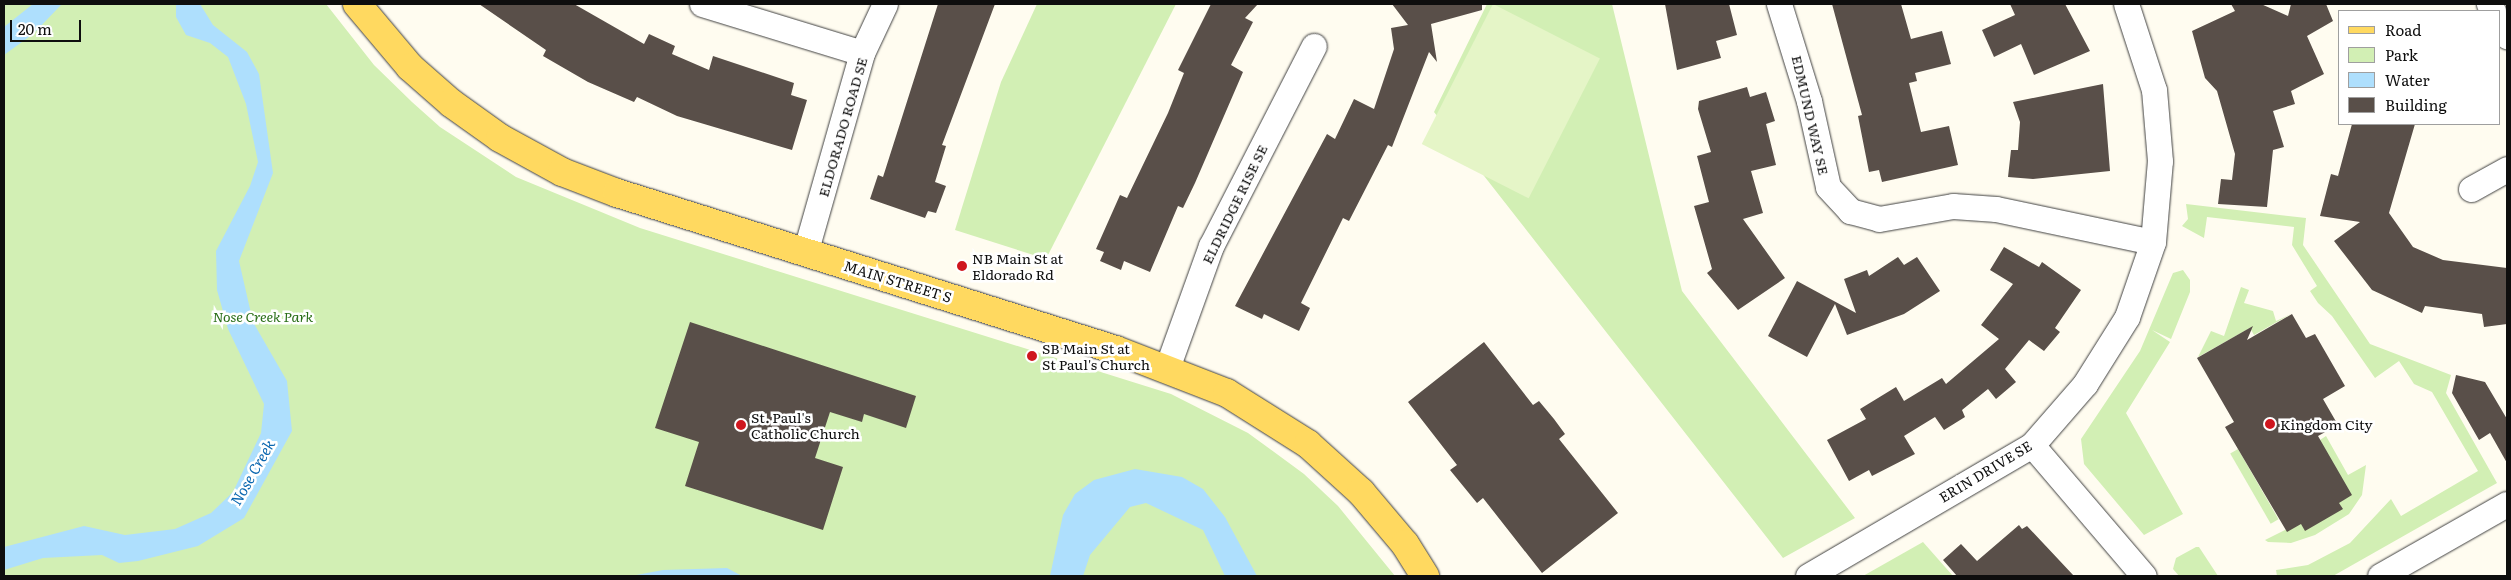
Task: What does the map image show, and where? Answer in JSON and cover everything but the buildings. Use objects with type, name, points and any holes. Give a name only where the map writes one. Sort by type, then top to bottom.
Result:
[{"type":"main road","name":"MAIN STREET S","points":[[357,4],[410,67],[451,103],[508,142],[562,172],[617,193],[1167,368],[1227,393],[1308,444],[1361,492],[1405,544],[1425,576]]},
{"type":"street","points":[[702,4],[862,53]]},
{"type":"street","name":"ELDORADO ROAD SE","points":[[804,253],[862,53],[884,4]]},
{"type":"street","name":"EDMUND WAY SE","points":[[1779,4],[1810,100],[1828,187],[1850,210],[1879,219],[1953,206],[1996,209],[2153,242]]},
{"type":"street","name":"ERIN DRIVE SE","points":[[1808,576],[2032,445],[2085,384],[2116,336],[2153,242],[2160,161],[2154,90],[2129,5]]},
{"type":"street","points":[[2501,25],[2507,36]]},
{"type":"street","name":"ELDRIDGE RISE SE","points":[[1167,368],[1178,326],[1211,246],[1314,46]]},
{"type":"street","points":[[2471,189],[2507,169]]},
{"type":"street","points":[[2032,445],[2144,576]]},
{"type":"street","points":[[2380,576],[2507,504]]},
{"type":"green space","name":"Nose Creek Park","points":[[4,4],[326,4],[374,65],[412,102],[440,127],[516,177],[640,228],[1171,394],[1248,433],[1304,474],[1338,506],[1395,576],[4,576]]},
{"type":"green space","points":[[1037,4],[1176,4],[1046,259],[955,230],[1001,82]]},
{"type":"green space","points":[[1487,4],[1612,4],[1682,291],[1855,518],[1783,558],[1434,112]]},
{"type":"green space","points":[[1493,4],[1600,58],[1529,198],[1422,144]]},
{"type":"green space","points":[[2186,204],[2306,218],[2303,245],[2370,344],[2451,375],[2446,393],[2497,483],[2333,576],[2277,576],[2276,570],[2308,565],[2350,543],[2391,499],[2401,516],[2478,471],[2432,392],[2414,384],[2399,361],[2375,378],[2332,316],[2318,303],[2310,291],[2317,286],[2292,245],[2294,227],[2207,217],[2204,238],[2182,226],[2188,219]]},
{"type":"green space","points":[[2183,270],[2190,280],[2190,292],[2171,339],[2152,330],[2170,342],[2126,413],[2183,514],[2144,535],[2084,464],[2081,439],[2140,351],[2173,273]]},
{"type":"green space","points":[[2241,287],[2249,290],[2244,303],[2273,311],[2276,321],[2291,314],[2254,335],[2250,328],[2198,357],[2211,331],[2224,336]]},
{"type":"green space","points":[[2326,436],[2348,475],[2366,465],[2362,495],[2349,514],[2315,535],[2291,543],[2268,542],[2265,540],[2339,503],[2320,440]]},
{"type":"green space","points":[[2238,449],[2278,519],[2271,524],[2230,454]]},
{"type":"green space","points":[[1923,542],[1953,576],[1863,576]]},
{"type":"green space","points":[[2199,547],[2218,576],[2179,576],[2173,569],[2176,558]]},
{"type":"water","points":[[33,4],[62,4],[33,34],[4,55],[4,27]]},
{"type":"water","name":"Nose Creek","points":[[176,4],[200,4],[213,25],[247,52],[259,74],[273,173],[239,261],[253,322],[287,381],[292,431],[244,518],[198,546],[138,561],[119,563],[102,555],[43,558],[4,570],[4,547],[84,526],[125,535],[175,529],[211,513],[233,492],[261,433],[264,404],[228,329],[217,290],[216,251],[250,186],[258,162],[246,104],[228,57],[210,43],[186,35],[176,17]]},
{"type":"water","points":[[1135,469],[1182,477],[1203,489],[1225,517],[1257,576],[1225,576],[1203,530],[1146,503],[1130,507],[1090,555],[1083,576],[1050,576],[1063,515],[1075,494],[1094,480]]},
{"type":"water","points":[[727,568],[742,576],[631,576],[663,570]]},
{"type":"place","name":"NB Main St at Eldorado Rd","points":[[962,266]]},
{"type":"place","name":"SB Main St at St Paul's Church","points":[[1032,356]]},
{"type":"place","name":"Kingdom City","points":[[2270,424]]},
{"type":"place","name":"St. Paul's Catholic Church","points":[[741,425]]}]
